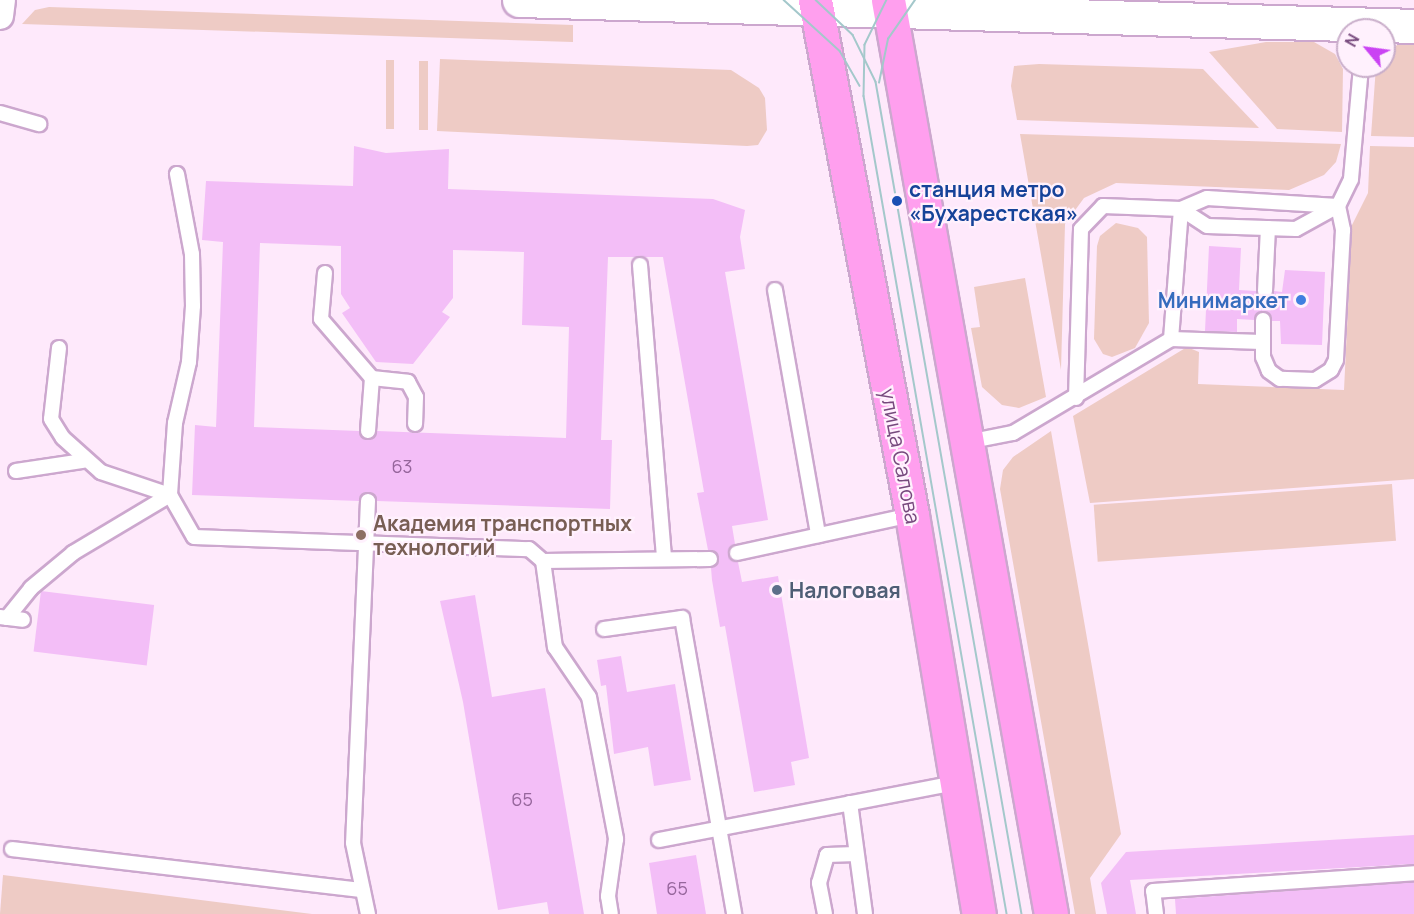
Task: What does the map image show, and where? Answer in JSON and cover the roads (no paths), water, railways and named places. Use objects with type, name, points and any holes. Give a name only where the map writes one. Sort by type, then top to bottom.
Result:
[{"type":"main road","points":[[519,0],[889,4],[1336,26]]},
{"type":"main road","name":"улица Салова","points":[[817,2],[912,515],[979,914]]},
{"type":"main road","points":[[889,4],[1051,914]]},
{"type":"main road","points":[[1396,26],[1414,26]]},
{"type":"street","points":[[0,16],[2,0]]},
{"type":"lane","points":[[1181,209],[1207,226],[1296,229],[1338,206],[1351,179],[1360,78]]},
{"type":"lane","points":[[0,113],[39,124]]},
{"type":"lane","points":[[177,174],[192,254],[193,306],[189,362],[175,423],[170,495],[194,537],[529,549],[543,561],[555,647],[589,697],[616,840],[608,896],[611,914]]},
{"type":"lane","points":[[1077,398],[1081,229],[1103,206],[1181,209],[1208,198],[1338,206]]},
{"type":"lane","points":[[1263,320],[1262,342],[1269,371],[1280,379],[1315,380],[1331,370],[1336,360],[1343,230],[1338,206]]},
{"type":"lane","points":[[1171,339],[1181,209]]},
{"type":"lane","points":[[1265,291],[1268,228]]},
{"type":"lane","points":[[640,265],[664,558]]},
{"type":"lane","points":[[325,273],[321,319],[372,378],[408,382],[416,397],[415,424]]},
{"type":"lane","points":[[775,290],[819,535]]},
{"type":"lane","points":[[966,442],[1013,433],[1077,398],[1171,339],[1262,342]]},
{"type":"lane","points":[[59,348],[51,419],[83,461],[125,482],[170,495]]},
{"type":"lane","points":[[368,431],[372,378]]},
{"type":"lane","points":[[16,471],[83,461]]},
{"type":"lane","points":[[3,618],[31,588],[73,553],[170,495]]},
{"type":"lane","points":[[368,501],[353,843],[368,914]]},
{"type":"lane","points":[[736,553],[912,515]]},
{"type":"lane","points":[[543,561],[710,559]]},
{"type":"lane","points":[[3,618],[23,620]]},
{"type":"lane","points":[[604,629],[682,618],[734,914]]},
{"type":"lane","points":[[660,840],[956,783]]},
{"type":"lane","points":[[850,803],[865,914]]},
{"type":"lane","points":[[12,849],[363,890]]},
{"type":"lane","points":[[825,914],[819,883],[827,855],[856,854]]},
{"type":"lane","points":[[1155,914],[1153,891],[1414,873]]},
{"type":"tram line","points":[[784,0],[840,51],[860,86]]},
{"type":"tram line","points":[[816,0],[853,35],[876,82],[1022,914]]},
{"type":"tram line","points":[[887,0],[865,45],[864,96],[1007,914]]},
{"type":"tram line","points":[[879,83],[888,39],[915,0]]},
{"type":"place","name":"станция метро «Бухарестская»","points":[[897,201]]},
{"type":"place","name":"Минимаркет","points":[[1301,300]]},
{"type":"place","name":"Академия транспортных технологий","points":[[361,535]]},
{"type":"place","name":"Налоговая","points":[[777,590]]}]
